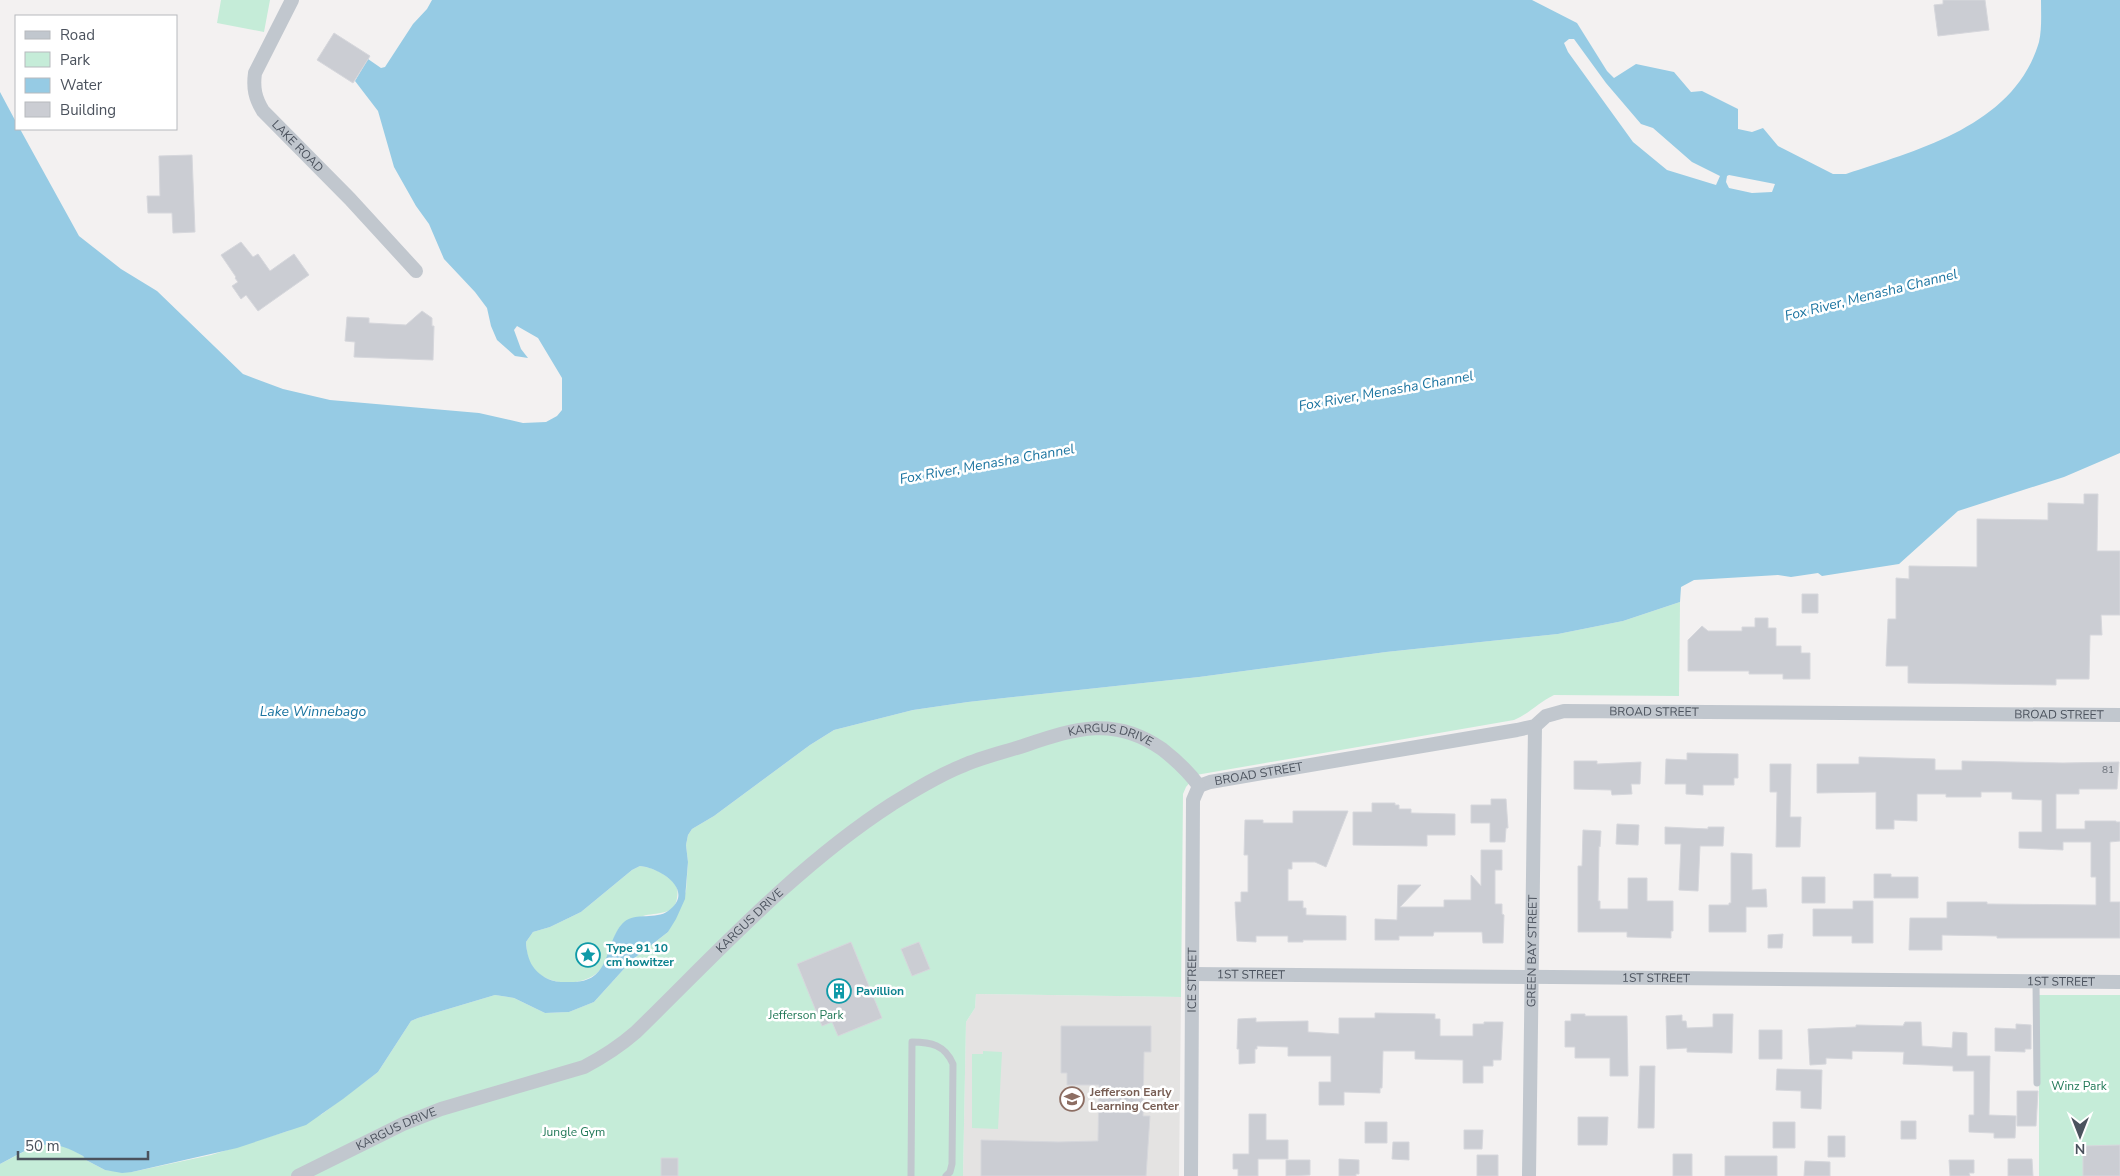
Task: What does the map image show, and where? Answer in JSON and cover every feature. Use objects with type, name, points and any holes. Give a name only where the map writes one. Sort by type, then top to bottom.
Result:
[{"type":"street","name":"LAKE ROAD","points":[[292,0],[255,73],[253,86],[256,99],[263,111],[416,271]]},
{"type":"street","name":"BROAD STREET","points":[[1199,786],[1210,782],[1535,726],[1546,716],[1564,711],[2120,715]]},
{"type":"street","name":"GREEN BAY STREET","points":[[1529,1176],[1535,726]]},
{"type":"street","name":"KARGUS DRIVE","points":[[298,1176],[403,1124],[441,1109],[584,1067],[608,1054],[636,1032],[812,862],[883,810],[928,782],[962,766],[1052,736],[1080,729],[1108,727],[1133,733],[1147,739],[1174,758],[1199,786]]},
{"type":"street","name":"ICE STREET","points":[[1191,1176],[1193,800],[1199,786]]},
{"type":"street","name":"1ST STREET","points":[[1192,974],[2120,982]]},
{"type":"lane","points":[[2036,982],[2037,1083]]},
{"type":"lane","points":[[911,1176],[912,1042],[933,1044],[942,1048],[949,1055],[953,1064],[952,1164],[950,1172],[946,1176]]},
{"type":"shaded area","name":"Jefferson Early Learning Center","points":[[976,994],[1181,997],[1179,1176],[963,1176],[966,1022],[975,1008]]},
{"type":"green space","points":[[221,0],[270,0],[264,32],[217,23]]},
{"type":"green space","name":"Jefferson Park","points":[[1680,602],[1679,696],[1554,695],[1514,720],[1196,775],[1183,794],[1181,997],[976,994],[975,1008],[966,1022],[963,1176],[0,1176],[0,1164],[35,1146],[57,1144],[73,1150],[86,1160],[105,1170],[132,1172],[211,1155],[288,1131],[322,1114],[378,1072],[411,1021],[418,1018],[495,995],[514,998],[545,1013],[569,1012],[594,1002],[632,960],[668,932],[686,891],[688,862],[686,845],[688,835],[692,829],[714,816],[810,745],[834,730],[913,710],[968,702],[1199,677],[1386,652],[1558,634],[1623,621]]},
{"type":"green space","points":[[640,866],[658,872],[674,883],[678,894],[673,908],[669,911],[640,917],[619,928],[605,963],[590,978],[582,981],[564,982],[555,981],[539,974],[531,965],[527,953],[526,942],[533,932],[550,927],[581,912],[632,870]]},
{"type":"green space","name":"Winz Park","points":[[2039,995],[2120,995],[2120,1176],[2039,1176]]},
{"type":"green space","points":[[983,1051],[1002,1052],[998,1129],[972,1128],[972,1054],[983,1054]]},
{"type":"water","points":[[432,0],[1532,0],[1577,23],[1607,71],[1614,78],[1636,64],[1674,72],[1691,92],[1702,91],[1738,109],[1738,129],[1752,132],[1763,128],[1778,146],[1833,174],[1846,174],[1903,155],[1960,130],[1986,114],[2009,95],[2027,71],[2039,42],[2041,0],[2120,0],[2120,453],[2064,477],[1958,511],[1899,564],[1822,576],[1818,573],[1791,577],[1778,575],[1694,580],[1681,587],[1680,602],[1623,621],[1558,634],[1386,652],[1199,677],[968,702],[913,710],[834,730],[810,745],[714,816],[692,829],[688,835],[686,845],[688,862],[685,899],[676,919],[668,932],[632,960],[594,1002],[569,1012],[545,1013],[514,998],[495,995],[418,1018],[411,1021],[378,1072],[343,1099],[306,1125],[237,1148],[122,1173],[105,1170],[70,1150],[50,1145],[32,1148],[0,1164],[0,92],[15,120],[15,130],[21,130],[79,236],[121,269],[157,291],[243,374],[283,389],[330,400],[479,413],[523,423],[546,422],[557,416],[562,410],[562,378],[538,338],[517,326],[514,330],[521,349],[528,358],[515,356],[497,340],[491,326],[487,308],[475,292],[444,259],[429,224],[416,206],[394,167],[378,111],[355,81],[368,59],[381,68],[385,67],[413,24],[427,9]],"holes":[[[1569,39],[1574,39],[1606,83],[1641,124],[1653,128],[1692,162],[1720,176],[1716,185],[1667,170],[1633,142],[1568,52],[1564,43]],[[1729,175],[1775,184],[1772,192],[1752,193],[1729,188],[1726,182]],[[640,866],[657,871],[672,882],[677,888],[678,896],[676,903],[663,914],[634,917],[624,922],[613,939],[602,967],[587,980],[557,982],[548,979],[538,972],[531,964],[526,942],[533,932],[550,927],[581,912],[632,870]]]},
{"type":"building","points":[[1943,0],[1985,0],[1989,30],[1938,36],[1934,5],[1943,4]]},
{"type":"building","points":[[334,33],[370,56],[353,83],[317,60]]},
{"type":"building","points":[[192,155],[195,232],[173,233],[172,213],[148,213],[147,196],[160,196],[159,156]]},
{"type":"building","points":[[241,242],[253,257],[258,254],[270,271],[294,254],[309,275],[258,311],[246,295],[241,299],[232,286],[238,282],[221,255]]},
{"type":"building","points":[[422,311],[432,318],[432,326],[434,326],[433,360],[354,357],[355,342],[345,341],[347,317],[369,318],[369,323],[406,325]]},
{"type":"building","points":[[2084,494],[2098,494],[2097,551],[2120,551],[2120,615],[2101,615],[2102,635],[2090,635],[2089,679],[2056,679],[2056,685],[1908,683],[1908,666],[1886,666],[1888,619],[1896,619],[1896,578],[1909,579],[1909,566],[1977,567],[1977,519],[2048,520],[2048,503],[2084,504]]},
{"type":"building","points":[[1802,594],[1818,594],[1818,613],[1802,613]]},
{"type":"building","points":[[1755,618],[1768,618],[1768,628],[1776,628],[1776,646],[1801,646],[1801,653],[1810,653],[1810,679],[1783,679],[1783,674],[1749,674],[1749,671],[1688,671],[1688,640],[1702,626],[1708,631],[1742,631],[1742,627],[1755,627]]},
{"type":"building","points":[[1687,753],[1738,754],[1738,778],[1734,778],[1734,785],[1703,785],[1703,795],[1686,794],[1686,784],[1665,784],[1666,759],[1687,760]]},
{"type":"building","points":[[1859,757],[1935,759],[1935,770],[1962,770],[1962,761],[2119,762],[2117,789],[2079,789],[2079,794],[2056,794],[2056,829],[2085,829],[2085,821],[2120,822],[2120,841],[2110,842],[2110,902],[2120,902],[2120,938],[1997,938],[1997,936],[1942,935],[1942,950],[1909,950],[1910,918],[1947,918],[1947,902],[2096,905],[2096,877],[2091,877],[2091,842],[2063,842],[2063,850],[2019,848],[2019,832],[2042,832],[2042,800],[2012,799],[2012,792],[1981,792],[1981,797],[1946,797],[1946,794],[1917,794],[1917,821],[1894,820],[1894,829],[1876,829],[1876,792],[1817,793],[1817,764],[1859,764]]},
{"type":"building","points":[[1574,761],[1597,761],[1597,764],[1641,762],[1640,784],[1631,784],[1632,794],[1612,795],[1611,790],[1574,789]]},
{"type":"building","points":[[1770,764],[1791,764],[1790,817],[1801,817],[1800,847],[1776,847],[1777,792],[1770,792]]},
{"type":"building","points":[[1491,799],[1506,799],[1508,828],[1506,828],[1505,842],[1490,842],[1490,823],[1471,823],[1471,805],[1491,805]]},
{"type":"building","points":[[1372,803],[1395,803],[1395,805],[1399,805],[1399,809],[1411,809],[1411,813],[1455,814],[1455,835],[1427,835],[1427,846],[1353,845],[1353,812],[1372,812]]},
{"type":"building","points":[[1293,811],[1348,811],[1326,867],[1315,862],[1292,862],[1292,869],[1288,869],[1288,901],[1303,901],[1306,915],[1346,916],[1346,940],[1288,942],[1288,936],[1256,936],[1256,942],[1237,941],[1235,902],[1241,902],[1241,892],[1248,892],[1248,855],[1244,855],[1245,820],[1263,820],[1263,823],[1293,823]]},
{"type":"building","points":[[1617,824],[1639,825],[1638,845],[1616,844]]},
{"type":"building","points":[[1665,827],[1708,829],[1708,827],[1724,827],[1723,846],[1700,846],[1698,891],[1679,890],[1681,844],[1665,844]]},
{"type":"building","points":[[1583,830],[1601,831],[1598,901],[1600,901],[1600,909],[1628,909],[1628,878],[1647,878],[1647,901],[1673,901],[1673,931],[1671,931],[1671,938],[1627,937],[1627,932],[1578,932],[1578,866],[1582,866]]},
{"type":"building","points":[[1481,850],[1502,850],[1502,870],[1495,870],[1495,904],[1502,904],[1502,914],[1504,915],[1503,943],[1483,943],[1482,932],[1434,932],[1433,936],[1399,936],[1399,940],[1375,940],[1375,919],[1397,920],[1398,885],[1421,885],[1400,907],[1444,907],[1444,900],[1471,900],[1471,875],[1481,886]]},
{"type":"building","points":[[1731,853],[1752,854],[1752,890],[1766,889],[1767,907],[1746,907],[1746,932],[1709,932],[1709,905],[1729,905],[1731,903]]},
{"type":"building","points":[[1874,874],[1891,874],[1891,877],[1918,877],[1918,898],[1874,898]]},
{"type":"building","points":[[1802,877],[1825,877],[1825,903],[1802,903]]},
{"type":"building","points":[[1853,901],[1873,901],[1873,943],[1852,943],[1852,936],[1813,936],[1813,909],[1853,909]]},
{"type":"building","points":[[1783,934],[1782,948],[1768,948],[1768,935]]},
{"type":"building","name":"Pavillion","points":[[851,942],[882,1018],[838,1036],[832,1022],[822,1026],[797,964]]},
{"type":"building","points":[[919,942],[930,969],[912,976],[901,949]]},
{"type":"building","points":[[1375,1013],[1435,1014],[1435,1019],[1440,1019],[1440,1036],[1473,1036],[1473,1024],[1503,1022],[1501,1060],[1493,1060],[1493,1066],[1483,1066],[1483,1083],[1463,1083],[1463,1060],[1415,1059],[1415,1051],[1383,1051],[1382,1088],[1380,1088],[1380,1093],[1344,1092],[1344,1105],[1319,1105],[1319,1082],[1331,1082],[1331,1056],[1288,1056],[1288,1047],[1257,1046],[1257,1049],[1255,1049],[1255,1063],[1239,1064],[1239,1049],[1237,1049],[1238,1019],[1256,1018],[1256,1022],[1308,1021],[1308,1032],[1339,1034],[1339,1018],[1375,1018]]},
{"type":"building","points":[[1571,1014],[1627,1016],[1628,1076],[1610,1076],[1610,1058],[1575,1058],[1575,1047],[1565,1047],[1565,1021],[1571,1021]]},
{"type":"building","points":[[1713,1014],[1733,1014],[1732,1053],[1687,1052],[1687,1048],[1667,1049],[1666,1016],[1682,1015],[1682,1021],[1686,1021],[1687,1028],[1713,1027]]},
{"type":"building","points":[[1905,1022],[1921,1022],[1922,1046],[1952,1048],[1953,1032],[1967,1033],[1967,1056],[1990,1056],[1989,1115],[2016,1116],[2015,1138],[1994,1138],[1994,1133],[1969,1132],[1969,1115],[1974,1115],[1974,1071],[1953,1071],[1953,1066],[1903,1064],[1904,1052],[1852,1051],[1852,1059],[1826,1058],[1826,1064],[1810,1065],[1808,1029],[1856,1027],[1856,1025],[1903,1026]]},
{"type":"building","points":[[2016,1024],[2031,1025],[2031,1049],[2025,1049],[2025,1052],[1995,1051],[1995,1028],[2016,1029]]},
{"type":"building","points":[[1061,1026],[1151,1026],[1151,1052],[1144,1052],[1143,1116],[1150,1116],[1146,1176],[981,1176],[981,1140],[1098,1141],[1099,1085],[1067,1085],[1067,1073],[1061,1073]]},
{"type":"building","points":[[1759,1030],[1782,1030],[1782,1059],[1759,1059]]},
{"type":"building","points":[[1640,1066],[1655,1066],[1654,1128],[1638,1128]]},
{"type":"building","points":[[1777,1069],[1822,1070],[1821,1109],[1801,1108],[1801,1091],[1776,1090]]},
{"type":"building","points":[[2017,1091],[2038,1091],[2036,1126],[2017,1126]]},
{"type":"building","points":[[1249,1114],[1266,1114],[1266,1140],[1288,1140],[1288,1159],[1258,1159],[1258,1176],[1238,1176],[1238,1169],[1233,1169],[1233,1154],[1249,1154]]},
{"type":"building","points":[[1578,1117],[1608,1117],[1607,1145],[1578,1145]]},
{"type":"building","points":[[1901,1121],[1916,1121],[1916,1139],[1901,1139]]},
{"type":"building","points":[[1365,1122],[1387,1122],[1387,1143],[1365,1143]]},
{"type":"building","points":[[1773,1122],[1795,1122],[1795,1148],[1773,1148]]},
{"type":"building","points":[[1464,1130],[1483,1130],[1482,1149],[1464,1149]]},
{"type":"building","points":[[1828,1136],[1845,1136],[1845,1157],[1828,1157]]},
{"type":"building","points":[[1393,1142],[1409,1142],[1409,1160],[1392,1159]]},
{"type":"building","points":[[2120,1145],[2120,1176],[2083,1176],[2083,1146]]},
{"type":"building","points":[[1673,1154],[1692,1154],[1692,1176],[1673,1176]]},
{"type":"building","points":[[1477,1155],[1498,1155],[1498,1176],[1477,1176]]},
{"type":"building","points":[[1725,1156],[1777,1156],[1777,1176],[1725,1176]]},
{"type":"building","points":[[661,1158],[678,1158],[678,1176],[661,1176]]},
{"type":"building","points":[[1339,1159],[1359,1160],[1359,1174],[1356,1174],[1356,1176],[1339,1176]]},
{"type":"building","points":[[2008,1159],[2032,1159],[2033,1176],[2008,1176]]},
{"type":"building","points":[[1286,1160],[1310,1160],[1310,1175],[1286,1176]]},
{"type":"building","points":[[1949,1160],[1974,1160],[1974,1173],[1969,1173],[1970,1176],[1950,1176]]},
{"type":"building","points":[[1805,1161],[1830,1162],[1830,1176],[1804,1176]]},
{"type":"place","name":"Type 91 10 cm howitzer","points":[[588,955]]},
{"type":"place","name":"Pavillion","points":[[839,991]]},
{"type":"place","name":"Jefferson Early Learning Center","points":[[1072,1099]]},
{"type":"water label","name":"Fox River, Menasha Channel","points":[[1871,295]]},
{"type":"water label","name":"Fox River, Menasha Channel","points":[[1386,391]]},
{"type":"water label","name":"Fox River, Menasha Channel","points":[[987,464]]},
{"type":"water label","name":"Lake Winnebago","points":[[313,711]]},
{"type":"park label","name":"Jungle Gym","points":[[574,1132]]}]
